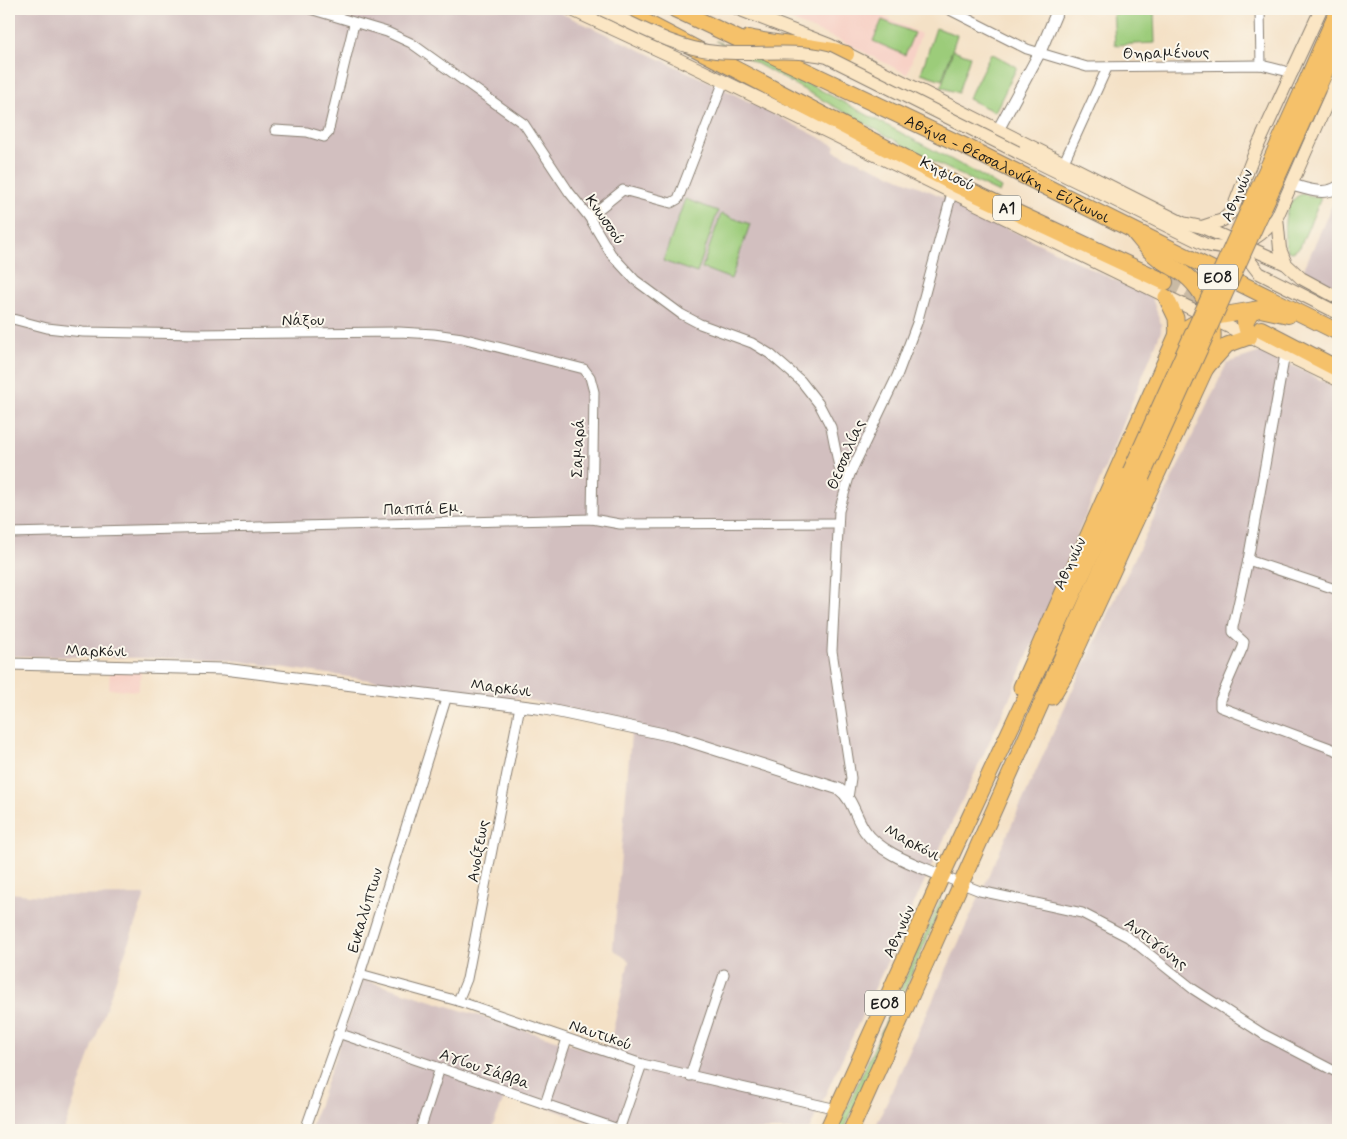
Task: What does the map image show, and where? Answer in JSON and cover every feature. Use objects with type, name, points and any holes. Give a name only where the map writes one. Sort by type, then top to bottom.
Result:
[{"type":"highway","name":"Α1","points":[[620,9],[957,185],[1165,290]]},
{"type":"highway","name":"Αθήνα - Θεσσαλονίκη - Εύζωνοι","points":[[676,9],[1123,224],[1338,332]]},
{"type":"highway","name":"Αθηνών","points":[[851,1130],[1022,750],[1136,475],[1312,85],[1338,9]]},
{"type":"highway","points":[[721,30],[766,42],[808,45],[846,54]]},
{"type":"highway","name":"Αθηνών","points":[[1312,85],[1338,44]]},
{"type":"highway","points":[[733,67],[835,136]]},
{"type":"highway","points":[[1022,750],[1064,677],[1206,368],[1213,346],[1211,317],[1203,298],[1189,279],[1157,258],[1123,224]]},
{"type":"highway","points":[[1003,744],[1012,710],[1031,662],[1122,464],[1177,334],[1176,318],[1165,290]]},
{"type":"highway","points":[[1177,334],[1190,325],[1211,317],[1255,310],[1268,310],[1316,322]]},
{"type":"highway","points":[[1255,310],[1245,322],[1255,333],[1338,369]]},
{"type":"highway","points":[[1206,368],[1227,345],[1255,333]]},
{"type":"highway","name":"Αθηνών","points":[[827,1130],[1003,744],[1136,475]]},
{"type":"main road","name":"Κηφισού","points":[[570,9],[724,81],[952,192],[1165,290],[1211,317],[1255,333],[1285,354],[1338,380]]},
{"type":"main road","points":[[601,9],[673,42],[697,50],[725,53],[795,51],[827,57],[1204,244],[1222,248],[1242,245],[1260,235],[1277,217],[1338,78]]},
{"type":"main road","points":[[738,9],[806,34],[1183,223],[1202,227],[1286,264],[1302,278],[1338,298]]},
{"type":"main road","name":"Αθηνών","points":[[1235,205],[1255,152],[1321,9]]},
{"type":"main road","points":[[1202,227],[1226,218],[1235,205]]},
{"type":"main road","points":[[1235,205],[1236,226],[1242,245],[1249,260],[1259,273],[1285,288],[1338,313]]},
{"type":"main road","points":[[1277,217],[1280,249],[1286,264]]},
{"type":"street","name":"Κνωσσού","points":[[310,9],[354,24],[387,32],[411,43],[524,124],[568,192],[589,217],[611,254],[635,280],[680,314],[700,324],[752,343],[770,354],[801,381],[819,404],[830,427],[839,467],[850,474]]},
{"type":"street","name":"Θηραμένους","points":[[948,9],[1026,49],[1087,67],[1260,65],[1293,73]]},
{"type":"street","points":[[998,130],[1040,52],[1058,9]]},
{"type":"street","points":[[1260,9],[1260,65]]},
{"type":"street","points":[[275,130],[307,132],[324,137],[328,133],[354,24]]},
{"type":"street","points":[[1064,162],[1107,68]]},
{"type":"street","points":[[589,217],[623,190],[671,203],[678,199],[724,81]]},
{"type":"street","points":[[1292,185],[1321,192],[1332,191],[1338,187]]},
{"type":"street","name":"Θεσσαλίας","points":[[848,798],[851,778],[832,651],[838,523],[850,474],[897,376],[917,323],[952,192]]},
{"type":"street","name":"Νάξου","points":[[9,318],[47,328],[83,332],[198,334],[399,332],[434,334],[462,338],[584,369],[590,377]]},
{"type":"street","points":[[1285,354],[1248,560],[1233,627],[1233,632],[1244,642],[1220,700],[1220,707],[1338,751]]},
{"type":"street","name":"Σαμαρά","points":[[590,377],[594,392],[592,520]]},
{"type":"street","name":"Παππά Εμ.","points":[[9,533],[592,520],[620,524],[838,523]]},
{"type":"street","points":[[1248,560],[1338,590]]},
{"type":"street","name":"Μαρκόνι","points":[[9,664],[224,669],[546,709],[673,736],[835,787],[848,798],[865,831],[876,843],[942,876]]},
{"type":"street","name":"Ευκαλύπτων","points":[[305,1130],[360,974],[447,696]]},
{"type":"street","name":"Ανοίξεως","points":[[458,1002],[467,979],[520,706]]},
{"type":"street","name":"Αντιγόνης","points":[[942,876],[980,891],[1082,913],[1128,937],[1193,989],[1263,1034],[1338,1073]]},
{"type":"street","name":"Ναυτικού","points":[[360,974],[458,1002],[642,1064],[837,1109]]},
{"type":"street","points":[[690,1076],[724,974]]},
{"type":"street","name":"Αγίου Σάββα","points":[[338,1033],[620,1130]]},
{"type":"street","points":[[545,1104],[567,1039]]},
{"type":"street","points":[[620,1130],[642,1064]]},
{"type":"street","points":[[420,1130],[440,1068]]},
{"type":"shaded area","points":[[9,9],[552,9],[720,87],[836,146],[834,151],[932,192],[1152,298],[1161,324],[1161,331],[1075,541],[1012,693],[809,1130],[614,1130],[506,1094],[491,1130],[310,1130],[362,979],[607,1056],[629,961],[613,949],[632,722],[518,698],[452,692],[225,659],[9,656]]},
{"type":"shaded area","points":[[762,9],[868,9],[921,34],[907,74],[842,41]]},
{"type":"shaded area","points":[[1338,198],[1338,291],[1307,276],[1303,271],[1332,205]]},
{"type":"shaded area","points":[[1264,351],[1338,389],[1338,1130],[874,1130],[1077,680],[1227,363]]},
{"type":"shaded area","points":[[110,670],[141,671],[138,691],[109,689]]},
{"type":"shaded area","points":[[9,893],[41,896],[145,895],[64,1130],[9,1130]]},
{"type":"green space","points":[[1113,9],[1154,9],[1155,43],[1115,45]]},
{"type":"green space","points":[[882,20],[914,33],[905,55],[873,41]]},
{"type":"green space","points":[[936,28],[957,35],[942,80],[921,73]]},
{"type":"green space","points":[[716,41],[768,62],[980,175],[1001,188],[999,193],[936,163]]},
{"type":"green space","points":[[953,50],[970,56],[958,93],[941,87]]},
{"type":"green space","points":[[991,53],[1017,67],[995,112],[968,99]]},
{"type":"green space","points":[[1303,194],[1321,198],[1300,247],[1293,252],[1288,251],[1285,236],[1287,210],[1296,197]]},
{"type":"green space","points":[[685,199],[718,211],[697,273],[663,261]]},
{"type":"green space","points":[[721,214],[750,224],[731,279],[702,268]]},
{"type":"green space","points":[[940,901],[943,902],[844,1130],[837,1130]]},
{"type":"tunnel","points":[[1165,282],[1212,305]]}]
